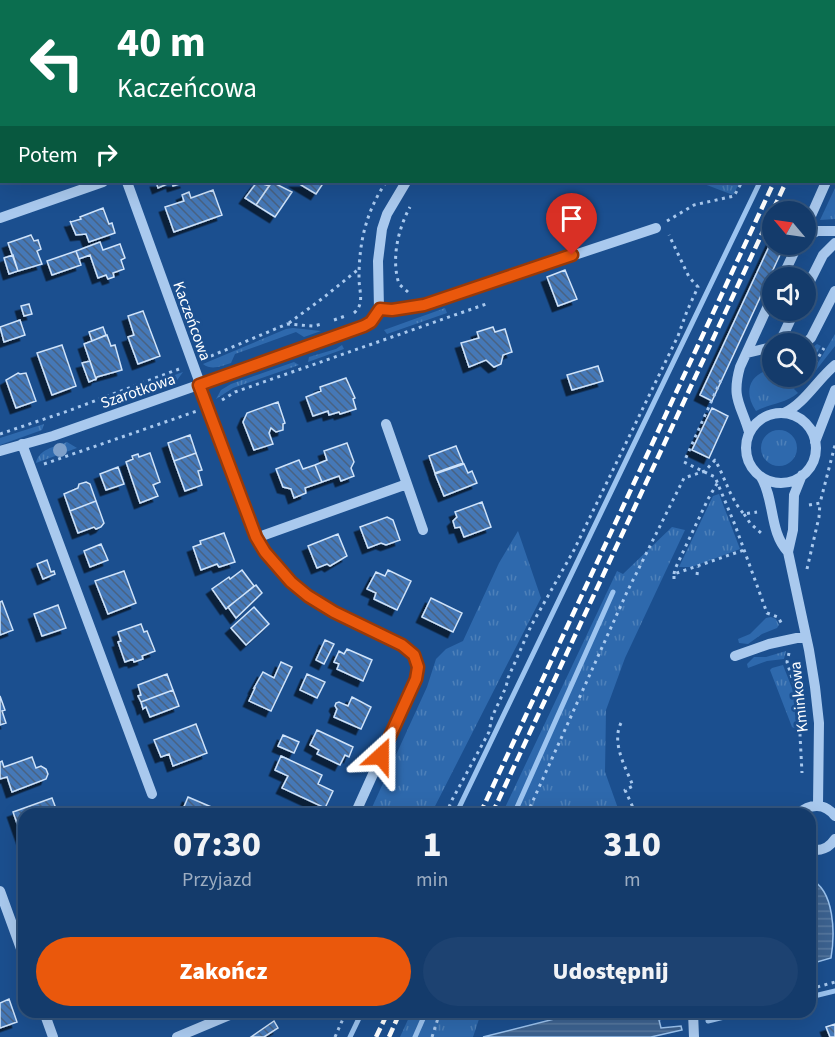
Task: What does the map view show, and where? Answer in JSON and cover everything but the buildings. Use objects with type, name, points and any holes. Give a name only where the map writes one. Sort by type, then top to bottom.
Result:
[{"type":"street","points":[[0,218],[100,183]]},
{"type":"street","name":"Kaczeńcowa","points":[[127,183],[256,537],[276,567],[308,596],[334,612],[402,645],[414,655],[418,667],[416,679],[358,808]]},
{"type":"street","points":[[405,183],[387,214],[382,229],[378,261],[380,309],[392,310],[424,305],[659,226]]},
{"type":"street","points":[[816,204],[826,183]]},
{"type":"street","points":[[816,232],[835,231]]},
{"type":"street","points":[[816,269],[823,255],[835,243]]},
{"type":"street","points":[[814,333],[835,291]]},
{"type":"street","name":"Szarotkowa","points":[[0,451],[53,436],[364,326],[371,322],[380,309]]},
{"type":"street","points":[[749,432],[737,402],[735,387],[740,367],[762,319]]},
{"type":"street","points":[[747,353],[762,349]]},
{"type":"street","points":[[784,413],[796,407],[823,375],[835,365]]},
{"type":"street","points":[[815,442],[808,425],[792,414],[775,413],[760,419],[749,432],[746,445],[747,457],[752,468],[761,477],[770,496],[779,544],[788,552],[793,530],[794,495],[802,476],[813,461],[815,442],[835,390]]},
{"type":"street","points":[[386,424],[423,530]]},
{"type":"street","points":[[22,444],[152,794]]},
{"type":"street","points":[[761,477],[778,483],[802,476]]},
{"type":"street","points":[[256,537],[407,484]]},
{"type":"street","name":"Kminkowa","points":[[788,552],[815,687],[819,723],[818,806]]},
{"type":"street","points":[[735,656],[786,639],[806,636]]},
{"type":"street","points":[[807,808],[818,806],[829,810],[835,816]]},
{"type":"street","points":[[816,850],[833,847]]},
{"type":"street","points":[[0,891],[2,906],[18,943]]},
{"type":"street","points":[[46,1018],[53,1037]]},
{"type":"street","points":[[177,1037],[223,1018]]},
{"type":"street","points":[[693,1018],[694,1037]]},
{"type":"path","points":[[287,324],[316,326],[357,310],[361,300],[361,243],[365,222],[373,201],[385,183]]},
{"type":"path","points":[[449,808],[489,732],[492,717],[523,643],[591,515],[678,336],[698,287],[689,277],[659,226],[694,205],[734,196],[741,183]]},
{"type":"path","points":[[412,292],[404,290],[399,284],[396,257],[403,221],[413,202]]},
{"type":"path","points":[[0,434],[192,364],[287,324],[360,268]]},
{"type":"path","points":[[31,469],[215,404],[235,392],[489,303]]},
{"type":"path","points":[[816,360],[828,341]]},
{"type":"path","points":[[723,376],[684,462],[715,477],[767,613],[778,617],[782,622],[789,652],[788,662],[798,697],[802,775]]},
{"type":"path","points":[[806,573],[820,503],[835,445]]},
{"type":"path","points":[[530,808],[627,592],[684,478],[705,471],[715,460]]},
{"type":"path","points":[[674,579],[674,574],[708,499],[718,483]]},
{"type":"path","points":[[813,505],[820,503]]},
{"type":"path","points":[[674,574],[744,550]]},
{"type":"path","points":[[697,575],[698,567]]},
{"type":"path","points":[[621,723],[618,729],[619,750],[633,786],[626,790],[634,808]]},
{"type":"path","points":[[816,987],[835,982]]},
{"type":"path","points":[[335,1037],[343,1018]]},
{"type":"path","points":[[432,1037],[439,1018]]},
{"type":"green space","points":[[702,183],[739,183],[733,195]]},
{"type":"green space","points":[[835,188],[835,219],[820,220]]},
{"type":"green space","points":[[445,308],[447,313],[387,334],[384,330]]},
{"type":"green space","points":[[286,329],[321,331],[304,337],[296,332],[235,354],[231,363],[213,368],[203,364]]},
{"type":"green space","points":[[835,334],[835,346],[816,370],[816,366]]},
{"type":"green space","points":[[342,345],[344,349],[308,362],[309,357]]},
{"type":"green space","points":[[816,345],[821,346],[816,354]]},
{"type":"green space","points":[[294,362],[299,365],[233,388],[216,399],[221,390],[231,384]]},
{"type":"green space","points":[[183,372],[175,383],[120,402],[114,397]]},
{"type":"green space","points":[[762,372],[762,387],[795,387],[794,389],[798,393],[756,411],[749,391],[753,379]]},
{"type":"green space","points":[[44,424],[42,430],[0,445],[0,438]]},
{"type":"green space","points":[[779,430],[792,435],[797,448],[792,461],[779,466],[766,461],[761,448],[766,435]]},
{"type":"green space","points":[[67,442],[77,448],[36,463],[44,452]]},
{"type":"green space","points":[[719,494],[740,549],[692,567],[679,567],[713,496]]},
{"type":"green space","points":[[672,527],[685,530],[625,658],[606,710],[605,772],[618,808],[505,808],[617,571],[623,574]]},
{"type":"green space","points":[[518,531],[541,598],[434,808],[372,808],[427,687],[436,659],[446,649],[463,641],[499,563]]},
{"type":"green space","points":[[766,618],[776,619],[779,625],[777,628],[762,634],[748,644],[739,643],[738,639],[750,634]]},
{"type":"green space","points":[[786,651],[784,659],[767,661],[748,668],[747,664],[754,657],[766,657]]},
{"type":"green space","points":[[783,665],[795,696],[796,729],[792,727],[770,670]]},
{"type":"green space","points":[[408,1018],[479,1018],[473,1037],[400,1037]]},
{"type":"shaded area","points":[[816,884],[829,903],[833,925],[831,958],[816,962]]},
{"type":"shaded area","points":[[558,1018],[664,1018],[659,1020],[661,1028],[681,1026],[682,1030],[651,1037],[483,1037]]},
{"type":"waterway","points":[[459,808],[760,183]]},
{"type":"waterway","points":[[517,808],[613,592]]},
{"type":"waterway","points":[[816,996],[835,991]]},
{"type":"waterway","points":[[350,1037],[359,1018]]},
{"type":"waterway","points":[[415,1037],[423,1018]]},
{"type":"waterway","points":[[708,1021],[720,1018]]},
{"type":"railway","points":[[483,808],[774,183]]},
{"type":"railway","points":[[495,808],[786,183]]},
{"type":"railway","points":[[376,1037],[385,1018]]},
{"type":"railway","points":[[389,1037],[397,1018]]},
{"type":"route","points":[[381,756],[416,679],[418,667],[414,655],[402,645],[320,604],[291,582],[276,567],[256,537],[199,385],[364,326],[371,322],[380,309],[409,309],[424,305],[572,255]]}]
